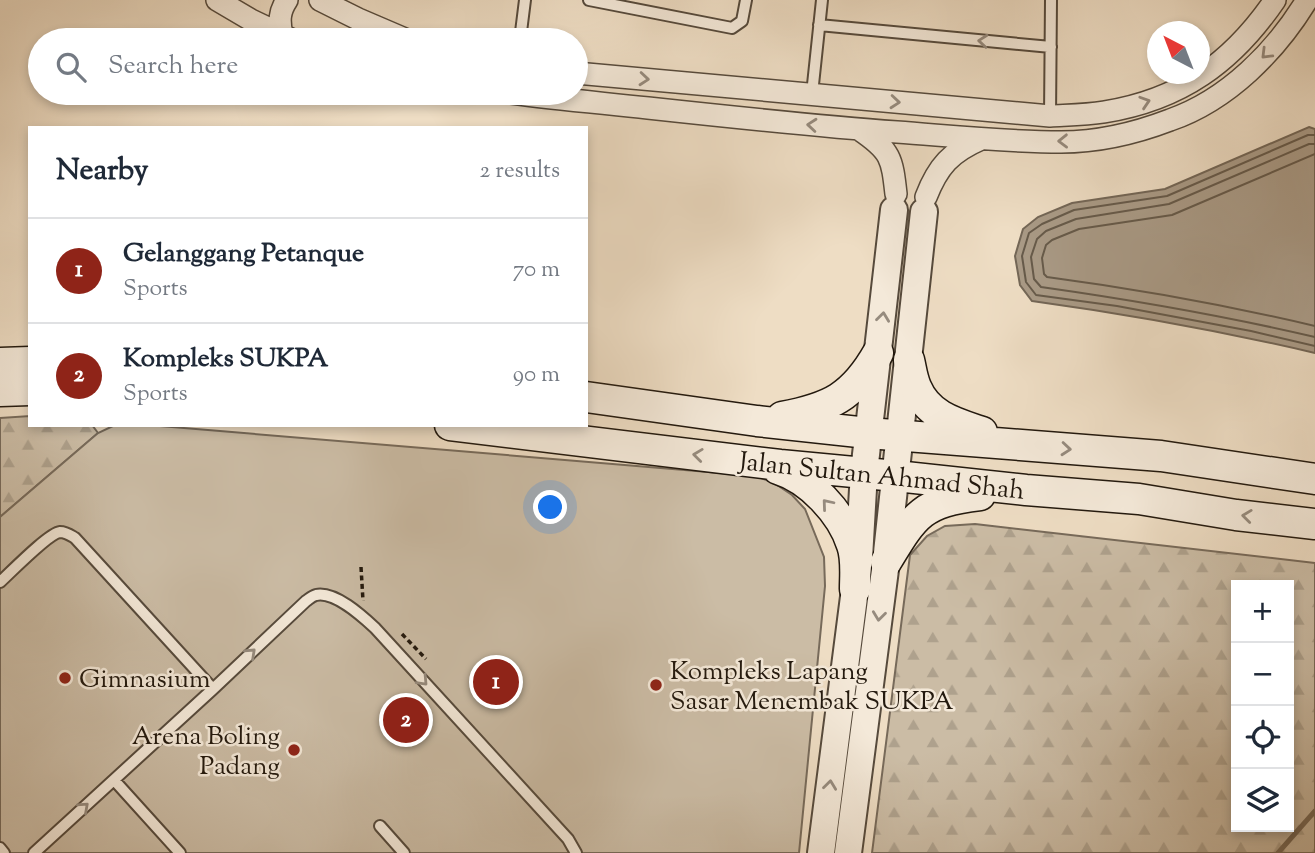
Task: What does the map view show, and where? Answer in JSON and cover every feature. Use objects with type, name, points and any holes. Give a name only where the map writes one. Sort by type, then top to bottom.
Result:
[{"type":"main road","points":[[757,421],[828,405],[851,391],[878,353]]},
{"type":"main road","points":[[909,360],[915,386],[940,416],[1023,445]]},
{"type":"main road","points":[[0,362],[28,362]]},
{"type":"main road","points":[[0,391],[28,390]]},
{"type":"main road","name":"Jalan Sultan Ahmad Shah","points":[[588,397],[757,421],[869,433],[1161,456],[1315,479]]},
{"type":"main road","name":"Jalan Sultan Ahmad Shah","points":[[466,427],[745,461],[1026,491],[1139,499],[1236,515],[1315,524]]},
{"type":"main road","points":[[745,461],[782,471],[804,482],[826,502],[853,546],[855,589]]},
{"type":"main road","points":[[886,562],[914,519],[935,505],[956,498],[1026,491]]},
{"type":"street","points":[[217,0],[267,28]]},
{"type":"street","points":[[282,28],[279,23],[281,9],[287,0]]},
{"type":"street","points":[[320,0],[376,28]]},
{"type":"street","points":[[588,74],[1050,116],[1103,112],[1166,95],[1217,66],[1239,46],[1275,0]]},
{"type":"street","points":[[588,102],[860,130],[1062,142],[1097,139],[1172,120],[1204,105],[1238,80],[1269,52],[1295,20],[1307,0]]},
{"type":"street","points":[[821,853],[859,558],[863,472],[895,202],[893,167],[886,151],[860,130]]},
{"type":"street","points":[[848,853],[886,562],[925,204],[933,179],[948,158],[982,138]]},
{"type":"lane","points":[[522,28],[525,0]]},
{"type":"lane","points":[[589,0],[732,28],[742,21],[746,0]]},
{"type":"lane","points":[[812,94],[822,0]]},
{"type":"lane","points":[[1038,0],[1051,1],[1050,116]]},
{"type":"lane","points":[[819,25],[1051,47]]},
{"type":"lane","points":[[0,582],[51,536],[63,532],[69,534],[213,689]]},
{"type":"lane","points":[[34,853],[306,601],[316,595],[330,596],[375,628],[568,839],[576,853]]},
{"type":"lane","points":[[114,780],[180,853]]},
{"type":"lane","points":[[380,826],[404,853]]},
{"type":"lane","points":[[0,848],[4,853]]},
{"type":"path","points":[[356,602],[364,607],[361,567]]},
{"type":"path","points":[[396,629],[434,668]]},
{"type":"green space","points":[[28,416],[28,427],[94,427],[98,433],[0,517],[0,418]]},
{"type":"green space","points":[[111,427],[172,427],[756,476],[774,483],[792,495],[805,509],[824,557],[825,586],[799,853],[0,853],[0,517],[98,433]]},
{"type":"green space","points":[[975,524],[1315,563],[1315,853],[872,853],[910,555],[927,536],[945,526]]},
{"type":"water","points":[[1309,127],[1315,129],[1315,353],[1174,324],[1032,301],[1020,285],[1015,256],[1023,229],[1038,217],[1072,203],[1165,189]]},
{"type":"waterway","points":[[1278,853],[1315,811]]},
{"type":"place","name":"Gimnasium","points":[[65,678]]},
{"type":"place","name":"Gelanggang Petanque","points":[[496,682]]},
{"type":"place","name":"Kompleks Lapang Sasar Menembak SUKPA","points":[[656,685]]},
{"type":"place","name":"Kompleks SUKPA","points":[[406,720]]},
{"type":"place","name":"Arena Boling Padang","points":[[294,750]]}]
